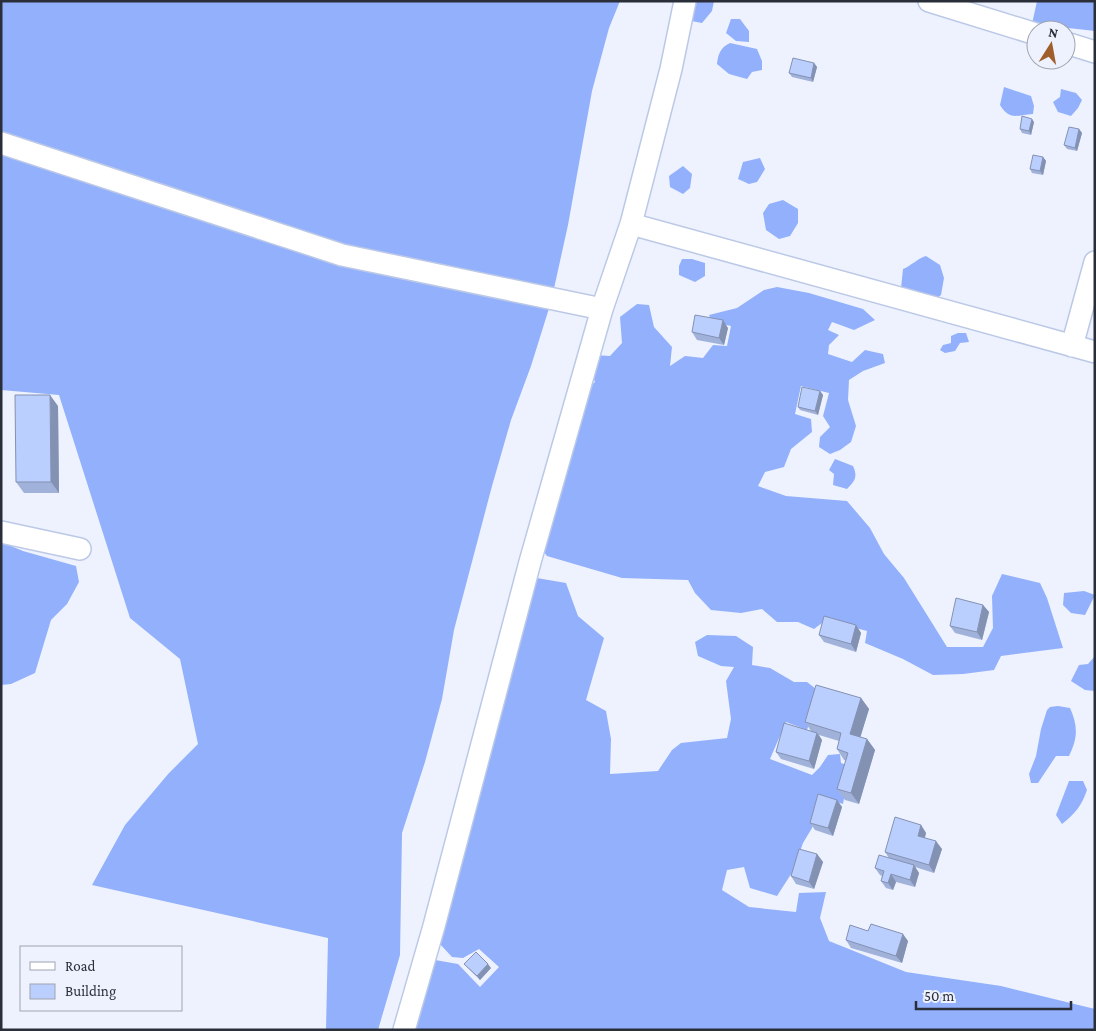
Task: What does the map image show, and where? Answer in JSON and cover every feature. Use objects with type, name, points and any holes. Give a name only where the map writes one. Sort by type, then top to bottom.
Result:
[{"type":"street","points":[[404,1030],[434,926],[530,562],[602,309],[630,224],[671,69],[686,1]]},
{"type":"street","points":[[929,1],[1026,31]]},
{"type":"street","points":[[1076,46],[1095,52]]},
{"type":"street","points":[[1,143],[342,255],[602,309]]},
{"type":"street","points":[[630,224],[1095,352]]},
{"type":"street","points":[[1072,346],[1095,262]]},
{"type":"street","points":[[1,532],[80,549]]},
{"type":"shaded area","points":[[1,1],[620,1],[609,28],[592,91],[568,225],[551,302],[531,366],[511,420],[492,486],[454,630],[442,699],[425,762],[402,833],[400,955],[378,1030],[326,1030],[328,938],[92,885],[125,825],[169,773],[198,744],[180,659],[130,618],[59,395],[1,390]]},
{"type":"shaded area","points":[[714,1],[712,11],[702,23],[686,20],[693,2]]},
{"type":"shaded area","points":[[1037,1],[1095,1],[1095,31],[1076,29],[1076,20],[1033,20]]},
{"type":"shaded area","points":[[731,19],[740,19],[749,31],[749,42],[736,41],[726,33]]},
{"type":"shaded area","points":[[730,43],[757,49],[762,61],[762,70],[752,72],[747,79],[729,74],[717,64],[720,51]]},
{"type":"shaded area","points":[[1004,87],[1031,96],[1034,106],[1033,114],[1014,116],[1007,113],[1000,105]]},
{"type":"shaded area","points":[[1061,89],[1076,93],[1082,100],[1071,116],[1058,112],[1053,102],[1060,97]]},
{"type":"shaded area","points":[[760,158],[765,169],[757,182],[749,184],[738,179],[743,162]]},
{"type":"shaded area","points":[[683,166],[692,174],[690,188],[683,194],[670,187],[669,176]]},
{"type":"shaded area","points":[[783,200],[798,209],[798,223],[790,236],[779,239],[766,230],[763,213],[769,204]]},
{"type":"shaded area","points":[[926,256],[940,265],[944,278],[941,295],[930,303],[901,288],[903,269]]},
{"type":"shaded area","points":[[682,259],[692,259],[705,263],[705,276],[695,282],[679,275],[679,266]]},
{"type":"shaded area","points":[[777,287],[809,293],[863,309],[875,320],[854,330],[832,322],[828,330],[839,335],[829,345],[828,354],[852,362],[865,350],[883,354],[885,363],[863,371],[849,380],[848,400],[856,426],[851,442],[830,454],[819,447],[820,437],[830,427],[823,416],[829,393],[801,386],[795,414],[811,419],[812,432],[791,449],[784,467],[765,472],[758,486],[786,496],[847,501],[870,528],[884,554],[904,578],[947,647],[983,647],[993,628],[992,596],[1002,574],[1040,583],[1047,598],[1063,648],[1001,656],[994,670],[933,675],[903,659],[865,643],[867,631],[826,620],[814,629],[798,622],[777,622],[762,609],[741,613],[711,610],[695,593],[688,580],[622,578],[547,556],[540,547],[545,490],[565,481],[561,479],[582,392],[595,382],[589,368],[594,355],[610,356],[622,343],[620,317],[637,304],[649,305],[654,327],[672,347],[670,366],[685,356],[703,358],[713,345],[727,346],[731,326],[712,322],[709,315],[737,308],[764,290]]},
{"type":"shaded area","points":[[958,333],[966,333],[969,342],[960,343],[955,351],[945,353],[940,350],[943,345],[951,343],[951,336]]},
{"type":"shaded area","points":[[835,459],[853,466],[855,479],[847,489],[833,485],[834,474],[829,470]]},
{"type":"shaded area","points":[[1,542],[23,551],[76,566],[79,582],[67,604],[51,620],[35,673],[11,684],[1,685]]},
{"type":"shaded area","points":[[525,576],[566,583],[578,616],[604,638],[586,700],[606,711],[611,739],[610,774],[658,771],[672,750],[681,743],[727,738],[731,719],[726,681],[734,667],[721,666],[698,656],[695,642],[707,635],[736,636],[753,647],[752,665],[770,668],[794,682],[807,682],[820,692],[807,730],[786,722],[770,759],[812,775],[828,755],[840,754],[841,763],[850,766],[843,804],[821,797],[812,828],[803,843],[793,871],[777,896],[750,888],[744,867],[727,870],[722,890],[749,907],[796,912],[799,893],[826,892],[820,918],[829,941],[906,972],[1001,986],[1095,1009],[1095,1030],[399,1030],[427,972],[435,960],[458,964],[480,987],[499,967],[479,949],[463,958],[452,957],[440,944]]},
{"type":"shaded area","points":[[1084,591],[1095,595],[1085,615],[1071,613],[1063,605],[1064,593]]},
{"type":"shaded area","points":[[1095,656],[1095,691],[1085,690],[1071,681],[1079,665],[1088,664]]},
{"type":"shaded area","points":[[1050,707],[1070,708],[1073,714],[1076,732],[1072,750],[1069,756],[1056,756],[1038,783],[1031,783],[1029,774],[1036,756],[1047,710]]},
{"type":"shaded area","points":[[1069,781],[1083,781],[1087,790],[1078,809],[1062,824],[1056,815]]},
{"type":"building","points":[[793,58],[814,63],[811,78],[789,73]]},
{"type":"building","points":[[1022,116],[1032,119],[1029,131],[1020,129]]},
{"type":"building","points":[[1069,127],[1079,129],[1075,148],[1064,145]]},
{"type":"building","points":[[1033,155],[1043,157],[1040,171],[1030,169]]},
{"type":"building","points":[[695,315],[723,320],[719,338],[692,332]]},
{"type":"building","points":[[802,387],[820,391],[815,411],[798,407]]},
{"type":"building","points":[[15,395],[50,395],[51,482],[16,482]]},
{"type":"building","points":[[956,598],[983,605],[977,632],[950,626]]},
{"type":"building","points":[[824,616],[856,625],[851,644],[819,635]]},
{"type":"building","points":[[816,685],[861,698],[850,734],[867,739],[851,793],[837,789],[848,753],[837,749],[841,733],[805,722]]},
{"type":"building","points":[[784,723],[817,733],[809,761],[776,752]]},
{"type":"building","points":[[818,794],[837,800],[828,828],[810,823]]},
{"type":"building","points":[[895,817],[921,825],[918,836],[936,841],[929,865],[885,852]]},
{"type":"building","points":[[799,849],[817,854],[809,882],[791,876]]},
{"type":"building","points":[[879,855],[914,865],[910,880],[891,874],[888,883],[881,881],[884,871],[875,868]]},
{"type":"building","points":[[871,924],[903,934],[896,956],[846,940],[850,925],[868,931]]},
{"type":"building","points":[[476,952],[488,964],[477,976],[464,964]]}]
